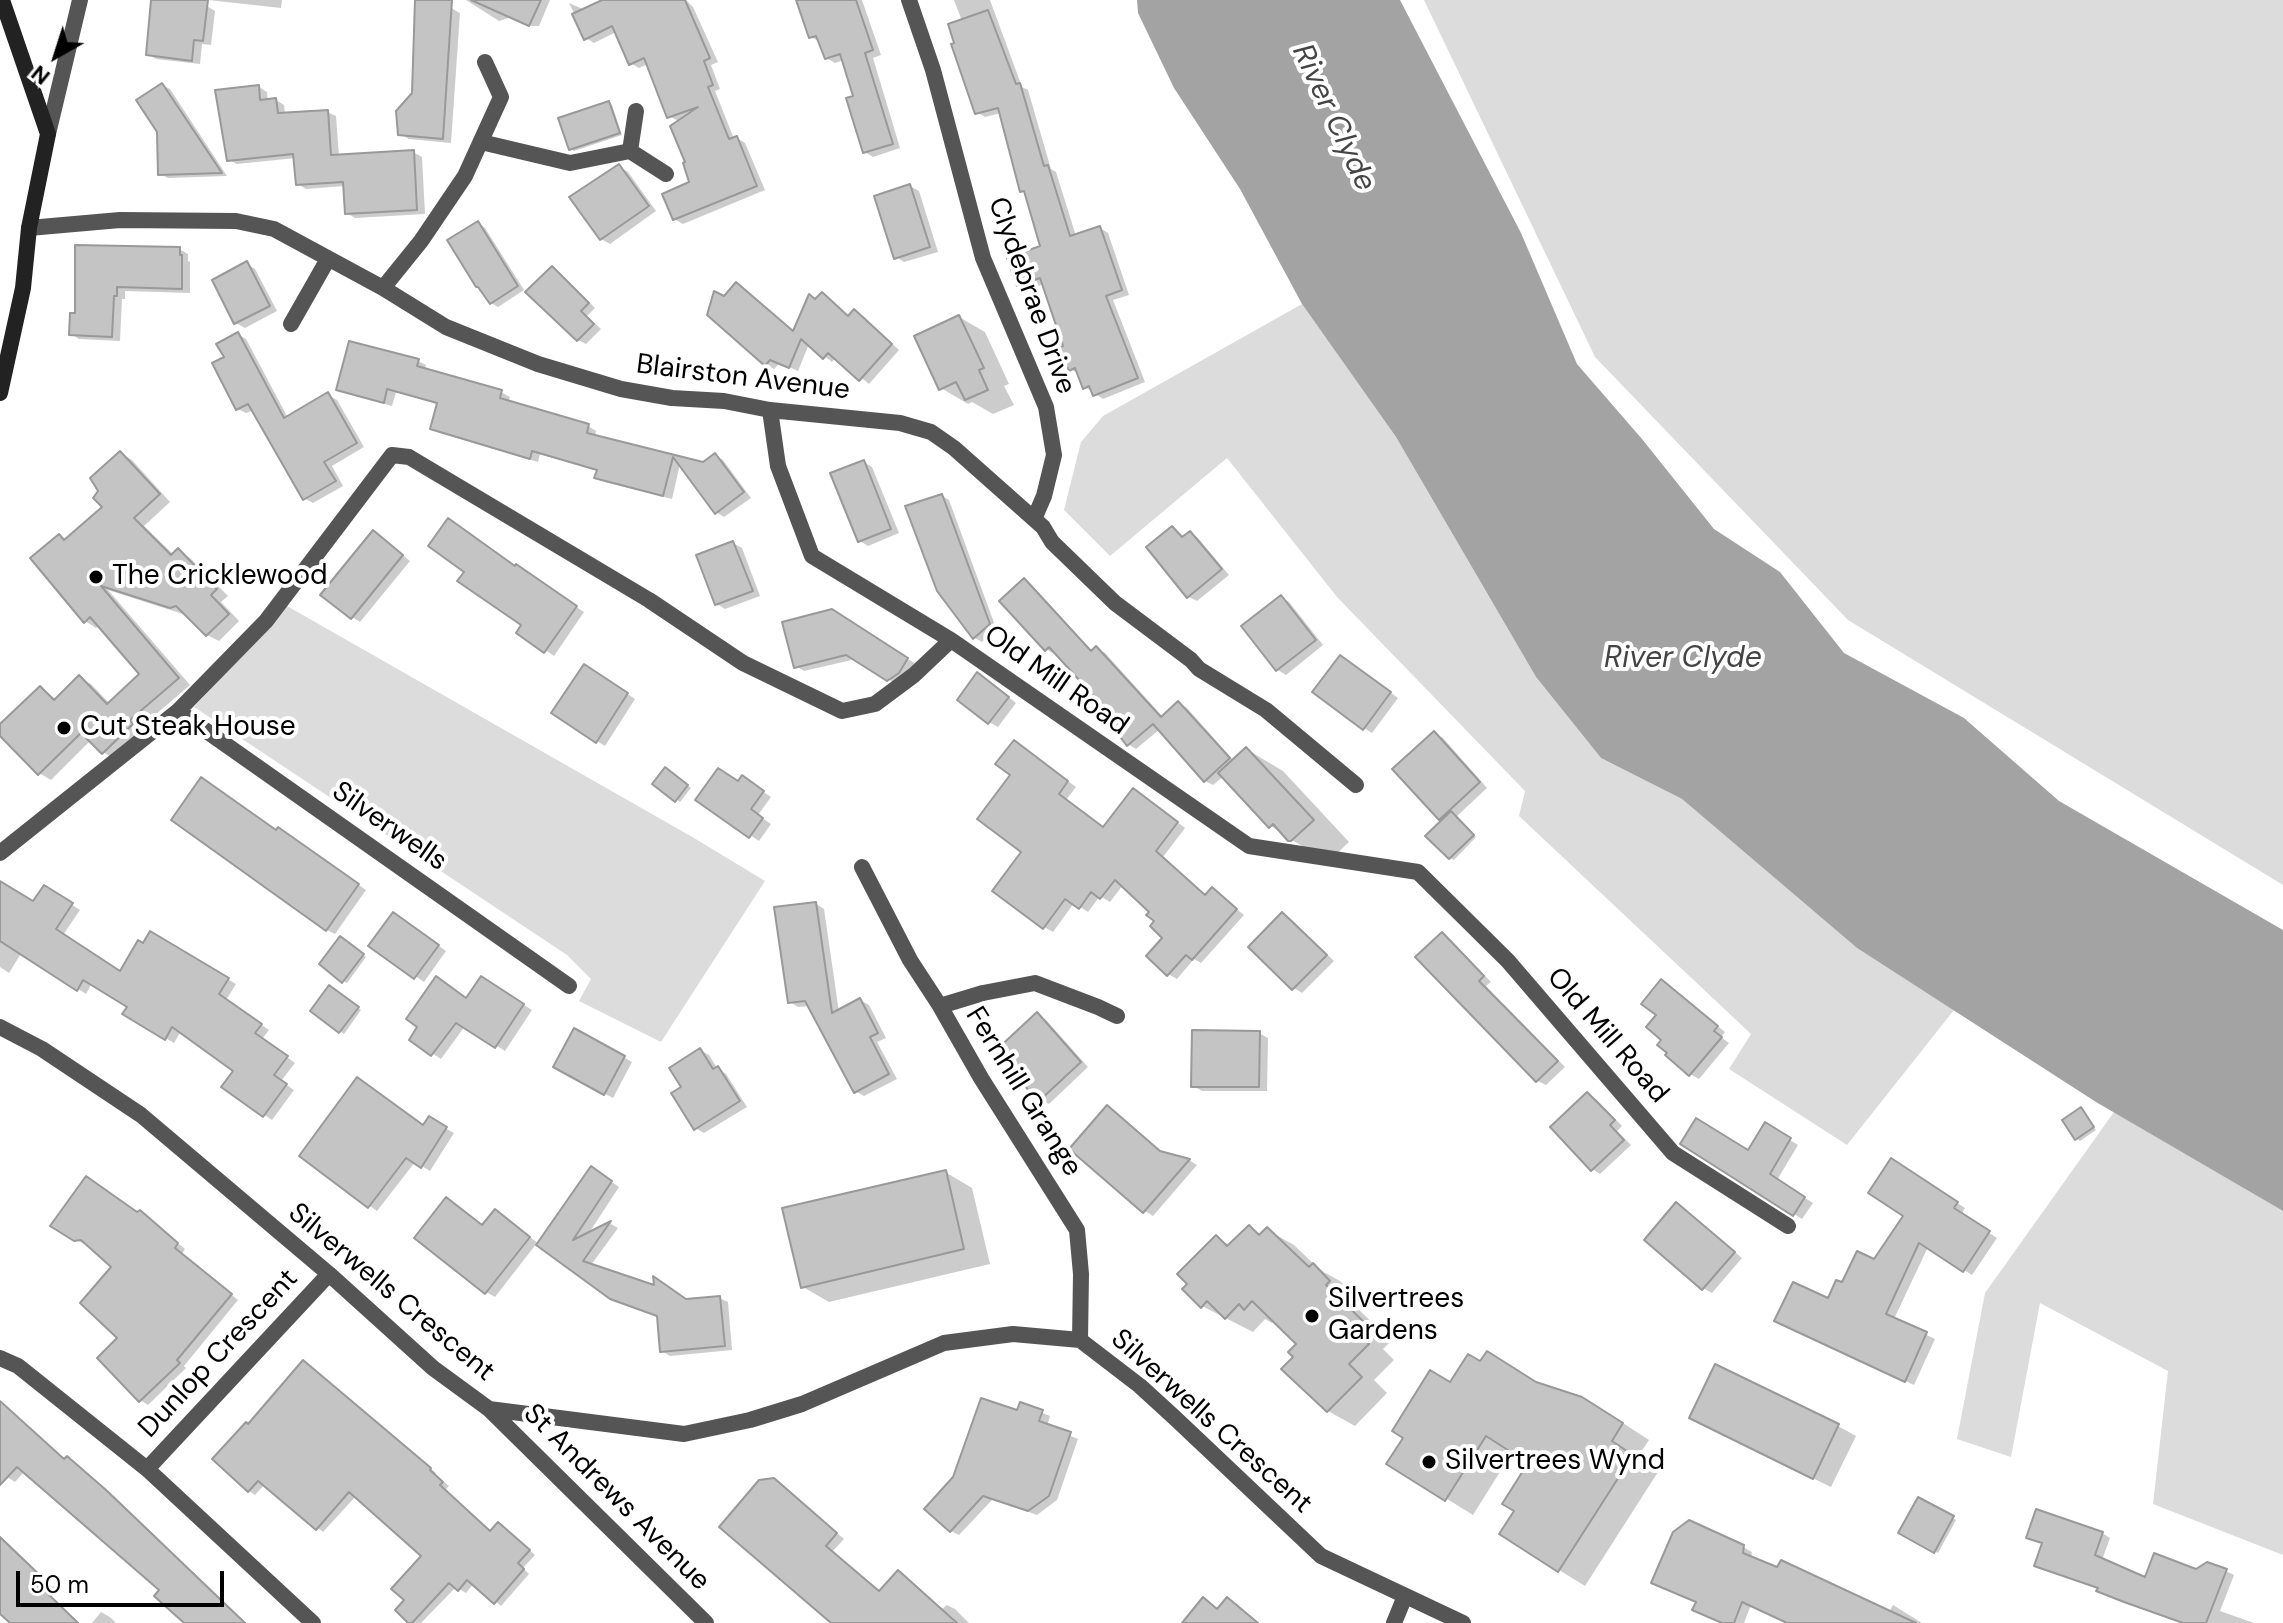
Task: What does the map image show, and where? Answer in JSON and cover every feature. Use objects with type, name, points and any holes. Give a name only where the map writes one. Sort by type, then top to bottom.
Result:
[{"type":"main road","points":[[0,393],[3,367],[23,288],[29,228],[48,134],[2,0]]},
{"type":"street","points":[[48,134],[80,0]]},
{"type":"street","name":"Clydebrae Drive","points":[[909,0],[933,70],[983,258],[1046,407],[1054,455],[1044,496],[1034,519]]},
{"type":"street","points":[[383,288],[421,241],[465,176],[481,142],[501,97],[485,62]]},
{"type":"street","points":[[630,151],[636,111]]},
{"type":"street","points":[[481,142],[570,163],[630,151],[666,174]]},
{"type":"street","name":"Blairston Avenue","points":[[29,228],[120,220],[236,221],[274,229],[383,288],[446,327],[538,364],[621,389],[672,398],[724,401],[770,410],[900,423],[931,432],[954,448],[1043,527],[1052,542],[1115,603],[1199,669],[1266,710],[1356,785]]},
{"type":"street","points":[[291,324],[328,259]]},
{"type":"street","points":[[770,410],[778,466],[812,556],[951,640]]},
{"type":"street","name":"Old Mill Road","points":[[0,853],[178,711],[266,621],[392,455],[409,457],[649,600],[743,663],[842,711],[875,704],[914,675],[951,640],[1249,846],[1418,872],[1508,961],[1673,1153],[1788,1226]]},
{"type":"street","name":"Silverwells","points":[[178,711],[569,986]]},
{"type":"street","points":[[862,867],[910,960],[940,1006]]},
{"type":"street","name":"Fernhill Grange","points":[[1080,1340],[1081,1274],[1077,1230],[981,1078],[940,1006],[983,993],[1035,983],[1117,1016]]},
{"type":"street","name":"Silverwells Crescent","points":[[0,1027],[42,1049],[141,1115],[329,1274],[433,1368],[489,1409],[684,1434],[750,1420],[802,1404],[944,1343],[1013,1334],[1080,1340],[1140,1386],[1321,1556],[1463,1623]]},
{"type":"street","name":"Dunlop Crescent","points":[[147,1469],[329,1274]]},
{"type":"street","name":"Dunlop Crescent","points":[[0,1358],[18,1366],[147,1469],[313,1623]]},
{"type":"street","name":"St Andrews Avenue","points":[[489,1409],[706,1623]]},
{"type":"street","points":[[1394,1623],[1405,1596]]},
{"type":"shaded area","points":[[1424,0],[2283,0],[2283,885],[1848,620],[1595,357]]},
{"type":"shaded area","points":[[1302,304],[1396,437],[1536,677],[1601,758],[1682,799],[1857,948],[1954,1010],[1847,1145],[1729,1069],[1751,1034],[1519,816],[1525,791],[1337,597],[1227,458],[1110,556],[1064,510],[1081,442],[1103,416]]},
{"type":"shaded area","points":[[287,606],[765,881],[661,1042],[579,1001],[591,979],[567,955],[194,707]]},
{"type":"shaded area","points":[[2114,1112],[2283,1211],[2283,1555],[2153,1504],[2168,1371],[2040,1303],[2011,1457],[1957,1439],[1985,1293]]},
{"type":"water","name":"River Clyde","points":[[1137,0],[1400,0],[1521,233],[1577,364],[1714,529],[1780,572],[1844,653],[1964,718],[2059,801],[2283,930],[2283,1211],[2096,1102],[1857,948],[1682,799],[1601,758],[1536,677],[1396,437],[1302,304],[1240,189],[1174,88],[1138,13]]},
{"type":"building","points":[[151,0],[208,0],[203,41],[194,40],[192,61],[146,55]]},
{"type":"building","points":[[415,0],[452,0],[443,139],[398,135],[396,111],[412,93]]},
{"type":"building","points":[[471,0],[541,0],[529,26]]},
{"type":"building","points":[[602,0],[685,0],[710,58],[704,61],[713,85],[708,87],[729,139],[737,136],[757,186],[673,220],[662,194],[689,182],[685,162],[670,126],[698,107],[667,118],[644,58],[629,65],[612,26],[584,40],[572,14]]},
{"type":"building","points":[[796,0],[856,0],[873,50],[865,53],[893,144],[863,153],[846,98],[853,96],[840,54],[825,59],[816,36],[809,38]]},
{"type":"building","points":[[988,10],[1016,84],[1020,83],[1044,166],[1048,165],[1070,236],[1100,226],[1122,290],[1106,296],[1138,378],[1093,396],[1089,386],[1083,389],[1075,368],[1069,371],[1040,278],[1017,286],[1007,258],[1040,246],[1024,191],[1020,192],[998,108],[975,114],[951,44],[954,43],[948,24]]},
{"type":"building","points":[[162,83],[222,173],[158,175],[157,132],[136,100]]},
{"type":"building","points":[[259,85],[260,100],[276,98],[278,113],[328,110],[331,155],[414,150],[417,210],[345,214],[343,182],[296,185],[293,154],[227,161],[215,90]]},
{"type":"building","points":[[609,101],[620,133],[569,150],[558,118]]},
{"type":"building","points":[[619,164],[649,206],[600,240],[569,197]]},
{"type":"building","points":[[910,184],[930,247],[894,259],[874,196]]},
{"type":"building","points":[[478,221],[518,286],[490,304],[447,240]]},
{"type":"building","points":[[75,245],[180,247],[182,289],[117,287],[112,337],[69,335],[70,313],[75,313]]},
{"type":"building","points":[[247,261],[270,306],[234,324],[212,280]]},
{"type":"building","points":[[552,266],[589,303],[581,311],[594,324],[577,341],[525,292]]},
{"type":"building","points":[[736,282],[793,331],[809,294],[815,299],[822,292],[848,316],[854,309],[892,344],[859,381],[828,353],[823,359],[801,339],[789,368],[770,360],[765,366],[707,315],[714,291],[724,296]]},
{"type":"building","points":[[959,315],[984,368],[979,370],[988,390],[965,400],[956,382],[939,390],[914,336]]},
{"type":"building","points":[[238,332],[284,418],[328,392],[357,443],[324,462],[336,481],[303,500],[248,404],[236,410],[212,363],[224,357],[216,344]]},
{"type":"building","points":[[349,341],[419,359],[417,366],[502,390],[500,398],[589,424],[587,433],[703,462],[715,453],[744,492],[715,514],[673,457],[663,496],[594,478],[597,470],[532,451],[530,459],[430,429],[437,403],[387,389],[384,403],[336,390]]},
{"type":"building","points":[[120,451],[160,494],[134,518],[171,555],[178,548],[217,589],[211,595],[229,614],[206,636],[176,606],[170,608],[101,586],[179,678],[130,720],[133,724],[102,754],[81,733],[38,775],[0,736],[0,724],[40,686],[54,700],[79,675],[107,704],[139,674],[90,617],[84,623],[30,558],[59,534],[64,540],[102,507],[93,498],[98,491],[90,478]]},
{"type":"building","points":[[864,460],[891,529],[858,542],[830,473]]},
{"type":"building","points":[[942,494],[990,624],[973,639],[937,591],[905,506]]},
{"type":"building","points":[[448,518],[577,606],[544,653],[516,633],[521,625],[457,581],[464,572],[428,546]]},
{"type":"building","points":[[1172,526],[1182,537],[1190,531],[1222,569],[1187,598],[1146,547]]},
{"type":"building","points":[[373,530],[403,555],[351,619],[320,595]]},
{"type":"building","points":[[733,541],[753,591],[715,605],[696,555]]},
{"type":"building","points":[[1024,578],[1091,651],[1096,646],[1161,717],[1178,701],[1230,758],[1204,782],[1153,724],[1127,746],[1108,721],[1112,718],[1090,692],[1049,647],[1045,651],[999,601]]},
{"type":"building","points":[[1281,595],[1316,640],[1276,671],[1241,626]]},
{"type":"building","points":[[832,609],[908,658],[899,673],[887,681],[846,655],[794,668],[782,622]]},
{"type":"building","points":[[1340,655],[1391,692],[1363,730],[1312,692]]},
{"type":"building","points":[[584,664],[628,693],[596,743],[551,713]]},
{"type":"building","points":[[977,672],[1009,697],[988,724],[957,700]]},
{"type":"building","points":[[1434,731],[1480,782],[1439,820],[1392,769]]},
{"type":"building","points":[[1014,740],[1068,781],[1059,794],[1103,827],[1133,788],[1178,822],[1156,851],[1205,895],[1212,887],[1237,909],[1192,960],[1186,955],[1167,976],[1146,956],[1162,938],[1150,926],[1154,921],[1146,915],[1149,912],[1115,880],[1100,899],[1091,892],[1079,909],[1065,899],[1043,929],[992,891],[1021,852],[977,819],[1010,775],[995,764]]},
{"type":"building","points":[[1246,747],[1314,820],[1291,841],[1273,824],[1269,828],[1218,773]]},
{"type":"building","points":[[665,767],[688,785],[675,802],[652,784]]},
{"type":"building","points":[[718,768],[738,781],[742,775],[764,791],[751,809],[763,818],[749,838],[695,800]]},
{"type":"building","points":[[201,777],[359,884],[326,931],[171,820]]},
{"type":"building","points":[[1451,811],[1474,835],[1449,859],[1425,836]]},
{"type":"building","points":[[0,881],[33,901],[44,885],[73,903],[56,929],[120,971],[138,940],[143,943],[150,931],[229,978],[219,994],[262,1024],[255,1033],[288,1056],[274,1075],[287,1084],[263,1117],[221,1087],[233,1071],[172,1027],[165,1040],[122,1014],[127,1007],[83,980],[77,991],[0,941]]},
{"type":"building","points":[[816,902],[832,1013],[860,998],[878,1033],[870,1037],[889,1074],[854,1093],[805,1001],[788,1003],[774,907]]},
{"type":"building","points":[[393,912],[439,945],[414,979],[368,946]]},
{"type":"building","points":[[1282,912],[1327,955],[1292,990],[1248,947]]},
{"type":"building","points":[[1442,932],[1484,976],[1479,981],[1558,1061],[1536,1082],[1415,957]]},
{"type":"building","points":[[340,936],[364,954],[342,983],[319,964]]},
{"type":"building","points":[[436,976],[466,998],[481,976],[524,1004],[495,1048],[456,1023],[431,1056],[409,1040],[417,1027],[406,1019]]},
{"type":"building","points":[[1661,979],[1718,1026],[1714,1031],[1722,1037],[1689,1076],[1665,1055],[1667,1053],[1657,1045],[1661,1040],[1646,1027],[1656,1015],[1641,1004]]},
{"type":"building","points":[[329,985],[359,1007],[339,1033],[310,1011]]},
{"type":"building","points":[[1037,1012],[1081,1062],[1039,1101],[993,1053]]},
{"type":"building","points":[[574,1028],[625,1056],[604,1095],[553,1067]]},
{"type":"building","points":[[1192,1030],[1260,1031],[1259,1087],[1191,1087]]},
{"type":"building","points":[[700,1048],[713,1069],[718,1066],[740,1101],[694,1130],[671,1093],[681,1087],[669,1068]]},
{"type":"building","points":[[357,1077],[423,1125],[429,1116],[447,1127],[421,1168],[406,1158],[368,1208],[299,1156]]},
{"type":"building","points":[[1587,1092],[1615,1120],[1610,1125],[1624,1140],[1591,1171],[1550,1127]]},
{"type":"building","points":[[1107,1105],[1160,1151],[1190,1159],[1143,1213],[1069,1149]]},
{"type":"building","points":[[2081,1107],[2094,1127],[2075,1140],[2062,1120]]},
{"type":"building","points":[[1696,1118],[1748,1150],[1765,1122],[1791,1138],[1770,1174],[1805,1197],[1793,1216],[1680,1144]]},
{"type":"building","points":[[1891,1158],[1958,1202],[1954,1208],[1990,1231],[1963,1272],[1919,1243],[1886,1314],[1927,1332],[1905,1382],[1774,1321],[1793,1282],[1828,1298],[1836,1280],[1842,1282],[1857,1251],[1874,1259],[1903,1216],[1868,1193]]},
{"type":"building","points":[[591,1166],[612,1181],[573,1240],[611,1221],[583,1261],[654,1285],[653,1276],[686,1299],[720,1296],[725,1346],[660,1352],[657,1316],[610,1299],[536,1245]]},
{"type":"building","points":[[946,1170],[964,1249],[801,1288],[782,1208]]},
{"type":"building","points":[[86,1176],[137,1212],[140,1210],[178,1243],[175,1248],[232,1294],[177,1360],[180,1363],[139,1402],[97,1358],[117,1338],[80,1303],[111,1267],[81,1240],[74,1241],[50,1226]]},
{"type":"building","points":[[446,1197],[482,1225],[495,1209],[530,1237],[485,1294],[414,1238]]},
{"type":"building","points":[[1676,1202],[1735,1252],[1702,1290],[1644,1240]]},
{"type":"building","name":"Silvertrees Gardens","points":[[1249,1225],[1259,1235],[1267,1227],[1309,1267],[1313,1263],[1330,1281],[1326,1285],[1366,1324],[1358,1333],[1369,1344],[1349,1364],[1362,1377],[1327,1412],[1281,1369],[1293,1357],[1288,1352],[1296,1344],[1252,1301],[1244,1310],[1239,1304],[1225,1319],[1207,1301],[1201,1308],[1182,1289],[1187,1284],[1177,1274],[1216,1235],[1227,1246]]},
{"type":"building","name":"Silvertrees Wynd","points":[[1487,1351],[1536,1382],[1582,1397],[1623,1423],[1612,1441],[1633,1455],[1558,1572],[1499,1534],[1514,1511],[1502,1504],[1528,1463],[1486,1436],[1445,1501],[1386,1464],[1403,1438],[1392,1431],[1430,1370],[1450,1382],[1468,1354],[1480,1361]]},
{"type":"building","points":[[303,1360],[431,1468],[443,1482],[440,1485],[490,1531],[498,1522],[530,1550],[518,1563],[524,1569],[494,1604],[467,1580],[458,1591],[449,1583],[412,1623],[408,1623],[395,1610],[404,1600],[391,1589],[421,1556],[349,1492],[316,1530],[258,1481],[248,1492],[212,1459],[246,1422],[248,1424]]},
{"type":"building","points":[[1715,1364],[1839,1424],[1813,1479],[1689,1418]]},
{"type":"building","points":[[981,1398],[1017,1410],[1020,1402],[1043,1410],[1039,1421],[1071,1432],[1049,1496],[1028,1511],[983,1496],[950,1532],[924,1509],[953,1477]]},
{"type":"building","points":[[0,1401],[64,1459],[67,1456],[106,1490],[245,1623],[184,1623],[154,1596],[159,1590],[17,1467],[0,1485]]},
{"type":"building","points":[[774,1478],[837,1533],[826,1546],[879,1591],[898,1570],[957,1623],[831,1623],[719,1527],[759,1480]]},
{"type":"building","points":[[1918,1497],[1954,1516],[1934,1553],[1898,1533]]},
{"type":"building","points":[[2036,1509],[2103,1532],[2095,1555],[2145,1577],[2154,1553],[2196,1569],[2207,1562],[2227,1569],[2206,1623],[2183,1623],[2034,1566],[2042,1543],[2026,1538]]},
{"type":"building","points":[[1689,1520],[1744,1545],[1743,1553],[1777,1567],[1781,1560],[1916,1623],[1787,1623],[1742,1602],[1734,1623],[1722,1623],[1692,1610],[1696,1602],[1651,1583],[1673,1532]]},
{"type":"building","points":[[0,1537],[47,1582],[42,1588],[78,1623],[10,1623],[0,1614]]},
{"type":"building","points":[[1203,1597],[1217,1609],[1227,1597],[1258,1623],[1182,1623]]},
{"type":"place","name":"The Cricklewood","points":[[96,577]]},
{"type":"place","name":"Cut Steak House","points":[[64,728]]},
{"type":"place","name":"Silvertrees Gardens","points":[[1312,1316]]},
{"type":"place","name":"Silvertrees Wynd","points":[[1429,1462]]}]
